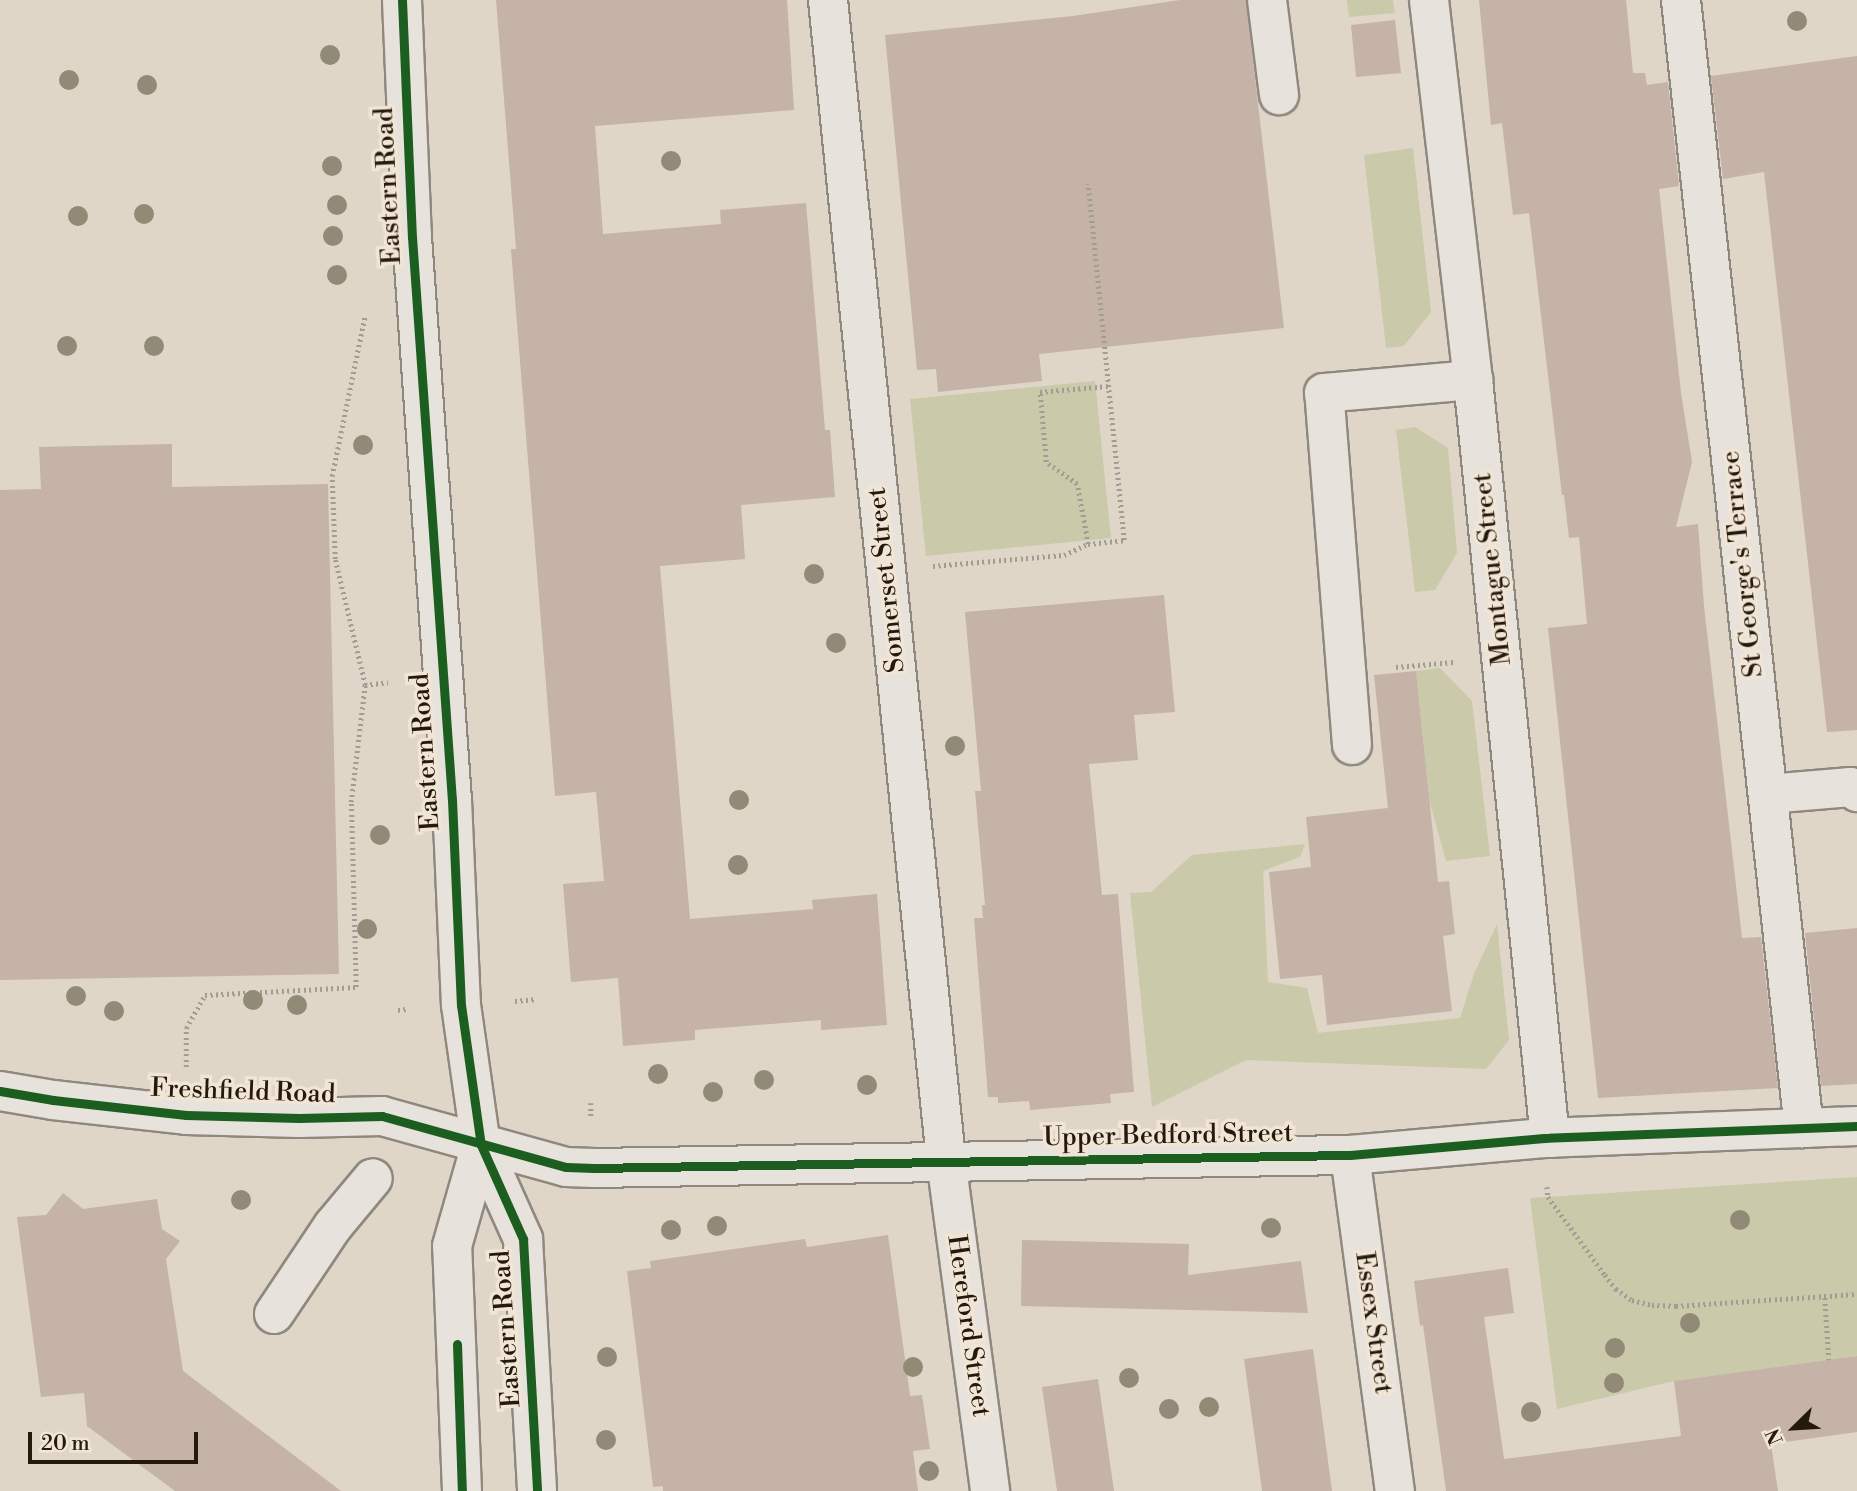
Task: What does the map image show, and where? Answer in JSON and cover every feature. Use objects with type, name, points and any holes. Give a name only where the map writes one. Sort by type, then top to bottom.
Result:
[{"type":"street","name":"Eastern Road","points":[[402,0],[412,237],[452,800],[458,974],[481,1145],[523,1239],[537,1491]]},
{"type":"street","name":"Somerset Street","points":[[828,0],[947,1160]]},
{"type":"street","points":[[1267,0],[1279,95]]},
{"type":"street","name":"Montague Street","points":[[1429,0],[1502,656],[1547,1138]]},
{"type":"street","name":"St George's Terrace","points":[[1681,0],[1804,1128]]},
{"type":"street","points":[[1352,745],[1324,393],[1473,380]]},
{"type":"street","points":[[1768,794],[1850,787],[1857,792]]},
{"type":"street","name":"Freshfield Road","points":[[0,1091],[53,1100],[186,1115],[299,1118],[382,1116],[481,1145]]},
{"type":"street","name":"Upper Bedford Street","points":[[481,1145],[566,1167],[580,1168],[1350,1155],[1547,1138],[1857,1126]]},
{"type":"street","name":"Eastern Road","points":[[462,1491],[452,1246],[481,1145]]},
{"type":"street","name":"Essex Street","points":[[1350,1155],[1395,1491]]},
{"type":"street","name":"Hereford Street","points":[[947,1160],[990,1491]]},
{"type":"street","points":[[274,1314],[333,1226],[373,1178]]},
{"type":"path","points":[[887,570],[1064,555],[1088,544],[1124,540],[1088,184]]},
{"type":"path","points":[[186,1115],[186,1028],[205,995],[356,987],[351,802],[365,685],[335,559],[332,476],[366,310]]},
{"type":"path","points":[[1088,544],[1077,484],[1046,462],[1040,392],[1108,386]]},
{"type":"path","points":[[1347,672],[1502,656]]},
{"type":"path","points":[[365,685],[388,682]]},
{"type":"path","points":[[515,1001],[537,999]]},
{"type":"path","points":[[398,1010],[407,1009]]},
{"type":"path","points":[[590,1103],[591,1125]]},
{"type":"path","points":[[1547,1138],[1548,1197],[1616,1289],[1632,1300],[1652,1305],[1676,1306],[1857,1294]]},
{"type":"path","points":[[1825,1298],[1829,1360]]},
{"type":"green space","points":[[1347,0],[1393,0],[1395,13],[1349,17]]},
{"type":"green space","points":[[1413,148],[1431,312],[1404,346],[1386,348],[1364,155]]},
{"type":"green space","points":[[1095,381],[1111,538],[926,556],[910,399]]},
{"type":"green space","points":[[1415,427],[1448,448],[1457,553],[1435,590],[1415,592],[1396,430]]},
{"type":"green space","points":[[1440,668],[1472,701],[1490,856],[1446,861],[1430,803],[1416,671]]},
{"type":"green space","points":[[1305,844],[1300,857],[1263,871],[1268,982],[1307,988],[1318,1033],[1460,1018],[1474,974],[1497,924],[1509,1040],[1486,1069],[1246,1060],[1152,1107],[1130,893],[1151,892],[1192,855]]},
{"type":"green space","points":[[1857,1177],[1857,1356],[1674,1381],[1557,1409],[1530,1198]]},
{"type":"building","points":[[496,0],[787,0],[794,110],[595,126],[603,234],[721,224],[720,210],[806,203],[825,430],[830,430],[835,497],[741,505],[745,559],[660,566],[690,919],[813,909],[812,900],[877,894],[887,1025],[821,1030],[821,1020],[695,1030],[695,1040],[623,1046],[618,978],[571,982],[563,884],[604,881],[596,792],[555,796],[511,249],[516,249]]},
{"type":"building","points":[[1180,0],[1246,0],[1284,328],[1039,354],[1042,381],[938,392],[936,369],[917,370],[885,35],[1073,16]]},
{"type":"building","points":[[1479,0],[1626,0],[1633,73],[1645,73],[1647,85],[1668,82],[1679,186],[1659,189],[1681,393],[1692,462],[1676,527],[1698,524],[1704,606],[1742,938],[1761,937],[1778,1088],[1598,1098],[1548,628],[1587,624],[1579,537],[1569,538],[1562,495],[1529,213],[1513,215],[1502,123],[1491,125]]},
{"type":"building","points":[[1395,20],[1401,73],[1356,77],[1351,25]]},
{"type":"building","points":[[1857,56],[1857,730],[1827,732],[1764,172],[1723,179],[1711,76]]},
{"type":"building","points":[[172,444],[172,487],[328,484],[339,974],[0,980],[0,490],[41,489],[39,447]]},
{"type":"building","points":[[1164,595],[1175,712],[1134,715],[1138,760],[1089,764],[1102,895],[1118,894],[1134,1092],[1110,1094],[1111,1103],[1030,1110],[1029,1101],[998,1103],[998,1097],[988,1097],[974,918],[983,918],[982,905],[985,905],[975,791],[981,791],[965,612]]},
{"type":"building","points":[[1416,671],[1438,882],[1449,881],[1455,934],[1443,936],[1452,1011],[1327,1025],[1322,975],[1280,979],[1269,872],[1311,867],[1306,817],[1388,808],[1374,675]]},
{"type":"building","points":[[1857,928],[1857,1084],[1821,1086],[1805,933]]},
{"type":"building","points":[[63,1193],[83,1209],[157,1199],[162,1229],[180,1241],[166,1259],[183,1371],[341,1491],[175,1491],[87,1426],[84,1393],[41,1397],[17,1217],[46,1215]]},
{"type":"building","points":[[888,1235],[910,1396],[922,1395],[930,1449],[913,1451],[918,1491],[663,1491],[663,1486],[653,1487],[627,1271],[651,1268],[650,1261],[805,1239],[807,1247]]},
{"type":"building","points":[[1022,1240],[1189,1244],[1188,1275],[1301,1261],[1308,1313],[1021,1306]]},
{"type":"building","points":[[1508,1268],[1514,1313],[1484,1317],[1504,1459],[1681,1436],[1674,1381],[1857,1356],[1857,1432],[1771,1444],[1778,1491],[1446,1491],[1423,1325],[1420,1326],[1414,1281]]},
{"type":"building","points":[[1313,1349],[1332,1491],[1262,1491],[1244,1359]]},
{"type":"building","points":[[1098,1379],[1114,1491],[1057,1491],[1042,1387]]},
{"type":"cycle path","points":[[402,0],[412,237],[452,800],[461,1005],[481,1145],[523,1239],[537,1491]]},
{"type":"cycle path","points":[[0,1091],[53,1100],[186,1115],[299,1118],[382,1116],[566,1167],[594,1168],[1350,1155],[1544,1138],[1857,1126]]},
{"type":"cycle path","points":[[457,1344],[462,1491]]}]
